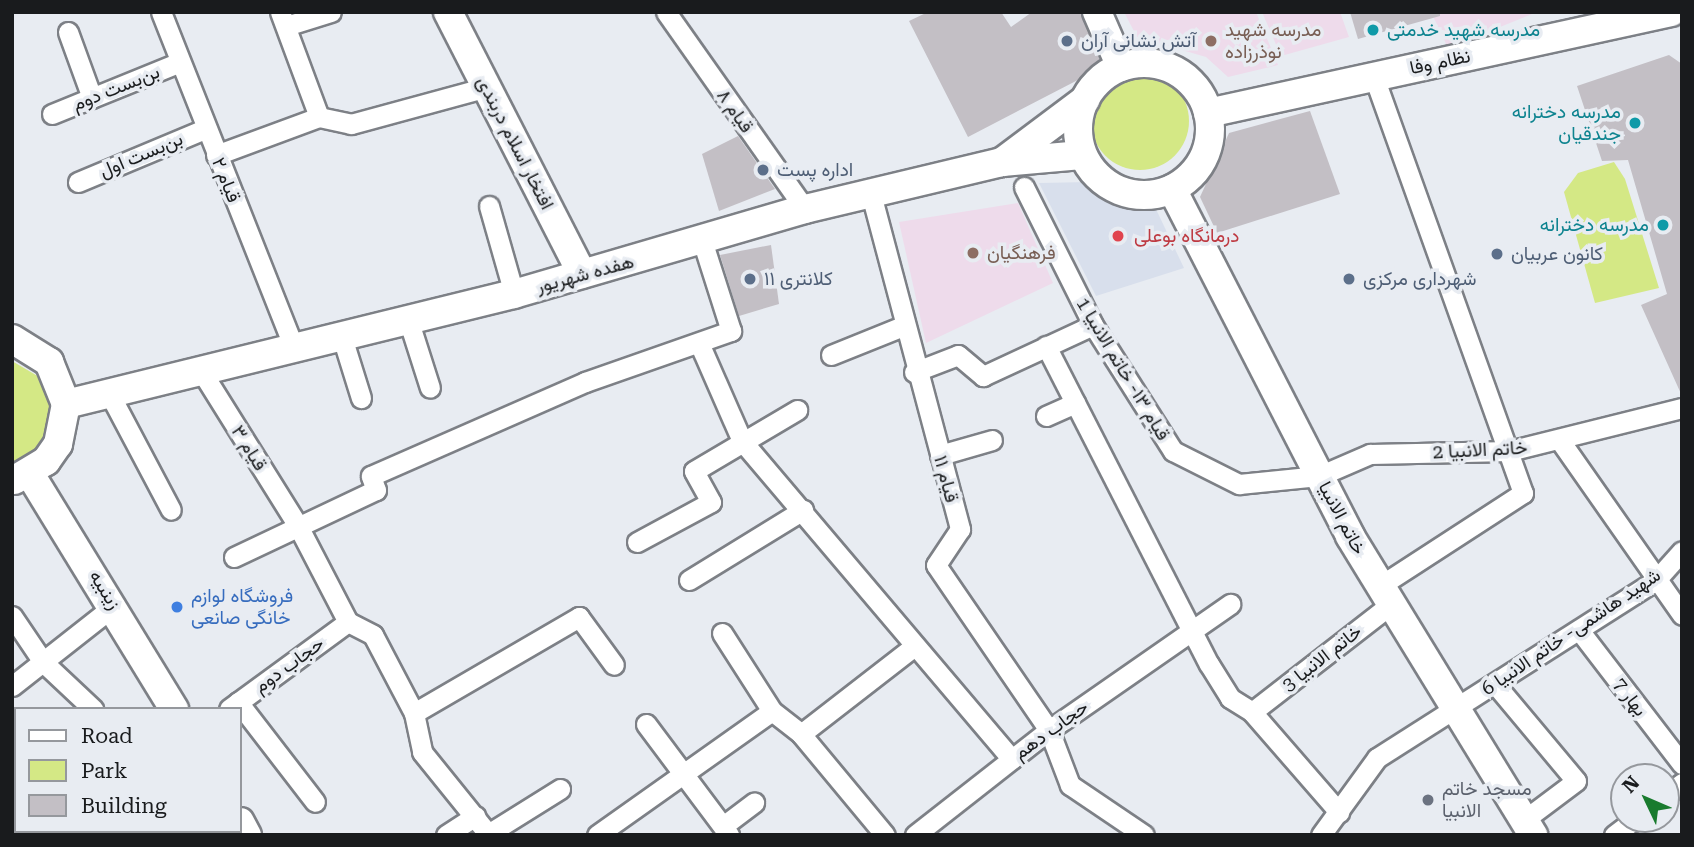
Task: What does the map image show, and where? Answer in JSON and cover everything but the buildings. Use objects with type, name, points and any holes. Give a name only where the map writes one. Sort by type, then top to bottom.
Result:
[{"type":"main road","name":"افتخار اسلام دربندی","points":[[448,12],[582,274]]},
{"type":"main road","points":[[1097,12],[1121,67]]},
{"type":"main road","points":[[1672,12],[1682,29]]},
{"type":"main road","name":"نظام وفا","points":[[1208,113],[1672,12]]},
{"type":"main road","points":[[1164,66],[1184,76],[1208,113],[1204,157],[1172,189],[1130,194],[1093,173],[1082,155],[1077,134],[1085,100],[1102,77],[1121,67],[1164,66]]},
{"type":"main road","name":"هفده شهریور","points":[[66,404],[293,346],[342,337],[514,294],[703,243],[805,209],[1002,162],[1085,100]]},
{"type":"main road","points":[[1002,162],[1082,155]]},
{"type":"main road","name":"خاتم الانبیا","points":[[1172,189],[1319,476],[1386,595],[1528,827]]},
{"type":"main road","points":[[12,339],[49,362],[66,404],[58,444],[21,477]]},
{"type":"main road","name":"زینبیه","points":[[21,477],[115,605],[173,707]]},
{"type":"street","name":"قیام ۲","points":[[161,12],[293,346]]},
{"type":"street","points":[[319,117],[283,19],[331,12]]},
{"type":"street","name":"قیام ۸","points":[[666,12],[805,209]]},
{"type":"street","points":[[68,32],[92,97]]},
{"type":"street","name":"بن‌بست دوم","points":[[52,114],[180,62]]},
{"type":"street","points":[[1374,77],[1510,451]]},
{"type":"street","points":[[216,155],[319,117],[351,124],[487,87]]},
{"type":"street","name":"بن‌بست اول","points":[[78,182],[205,128]]},
{"type":"street","name":"قیام ۱۳- خاتم الانبیا 1","points":[[1024,187],[1093,325],[1174,451],[1239,484],[1319,476]]},
{"type":"street","name":"قیام ۱۱","points":[[871,194],[914,372],[960,529],[936,565],[1049,730]]},
{"type":"street","points":[[489,206],[514,294]]},
{"type":"street","points":[[234,557],[376,490],[371,476],[585,382],[731,331],[703,243]]},
{"type":"street","points":[[408,319],[430,388]]},
{"type":"street","points":[[914,372],[958,355],[983,376],[1093,325]]},
{"type":"street","points":[[831,355],[903,327]]},
{"type":"street","points":[[342,337],[361,398]]},
{"type":"street","points":[[699,343],[742,442],[803,510],[913,647],[1012,759]]},
{"type":"street","points":[[1045,346],[1191,632],[1230,698],[1252,712],[1339,812]]},
{"type":"street","name":"قیام ۳","points":[[200,369],[298,526],[348,622]]},
{"type":"street","points":[[109,393],[171,510]]},
{"type":"street","points":[[1046,416],[1075,403]]},
{"type":"street","name":"خاتم الانبیا 2","points":[[1319,476],[1370,454],[1510,451],[1561,442],[1682,408]]},
{"type":"street","points":[[637,542],[711,502],[694,471],[797,410]]},
{"type":"street","points":[[940,455],[992,440]]},
{"type":"street","points":[[1561,442],[1655,581],[1682,615]]},
{"type":"street","name":"خاتم الانبیا 3","points":[[1252,712],[1386,595],[1523,493],[1510,451]]},
{"type":"street","points":[[689,580],[803,510]]},
{"type":"street","name":"شهید هاشمی- خاتم الانبیا 6","points":[[1321,835],[1377,758],[1655,581],[1682,551]]},
{"type":"street","name":"حجاب دهم","points":[[915,835],[1049,730],[1230,604]]},
{"type":"street","points":[[12,686],[115,605]]},
{"type":"street","points":[[12,616],[43,662],[91,707]]},
{"type":"street","points":[[414,713],[579,617],[614,665]]},
{"type":"street","points":[[348,622],[373,635],[414,713],[422,752],[489,834],[560,789]]},
{"type":"street","name":"حجاب دوم","points":[[234,705],[348,622]]},
{"type":"street","name":"بهار 7","points":[[1579,630],[1682,764]]},
{"type":"street","points":[[722,633],[772,710],[801,734],[885,835]]},
{"type":"street","points":[[801,734],[913,647]]},
{"type":"street","points":[[1495,684],[1577,781],[1528,827]]},
{"type":"street","points":[[597,835],[772,710]]},
{"type":"street","points":[[242,715],[315,802]]},
{"type":"street","points":[[646,724],[726,830],[754,803]]},
{"type":"street","points":[[1049,730],[1070,785],[1144,835]]},
{"type":"street","points":[[446,835],[475,816]]},
{"type":"shaded area","name":"مدرسه شهید نوذرزاده","points":[[1124,12],[1256,12],[1278,65],[1228,77],[1206,57],[1137,37]]},
{"type":"shaded area","points":[[1262,12],[1340,12],[1349,37],[1281,56]]},
{"type":"shaded area","points":[[1431,12],[1537,12],[1448,48]]},
{"type":"shaded area","name":"درمانگاه بوعلی","points":[[1090,182],[1154,205],[1184,268],[1096,296],[1039,183]]},
{"type":"shaded area","name":"فرهنگیان","points":[[1018,203],[1053,283],[926,343],[899,222]]},
{"type":"green space","points":[[1140,72],[1159,76],[1175,86],[1185,102],[1189,121],[1185,140],[1175,156],[1159,166],[1140,170],[1121,166],[1105,156],[1095,140],[1091,121],[1095,102],[1105,86],[1121,76]]},
{"type":"green space","points":[[1614,162],[1625,179],[1659,288],[1595,303],[1564,192],[1578,173]]},
{"type":"green space","points":[[12,361],[41,378],[55,412],[44,448],[12,470]]},
{"type":"place","name":"مدرسه شهید خدمتی","points":[[1373,30]]},
{"type":"place","name":"آتش نشانی آران","points":[[1067,41]]},
{"type":"place","name":"مدرسه شهید نوذرزاده","points":[[1211,41]]},
{"type":"place","name":"مدرسه دخترانه جندقیان","points":[[1635,123]]},
{"type":"place","name":"اداره پست","points":[[763,170]]},
{"type":"place","name":"مدرسه دخترانه","points":[[1663,225]]},
{"type":"place","name":"درمانگاه بوعلی","points":[[1118,236]]},
{"type":"place","name":"فرهنگیان","points":[[973,253]]},
{"type":"place","name":"کانون عربیان","points":[[1497,254]]},
{"type":"place","name":"کلانتری ۱۱","points":[[750,279]]},
{"type":"place","name":"شهرداری مرکزی","points":[[1349,279]]},
{"type":"place","name":"فروشگاه لوازم خانگی صانعی","points":[[177,607]]},
{"type":"place","name":"مسجد خاتم الانبیا","points":[[1428,800]]}]
